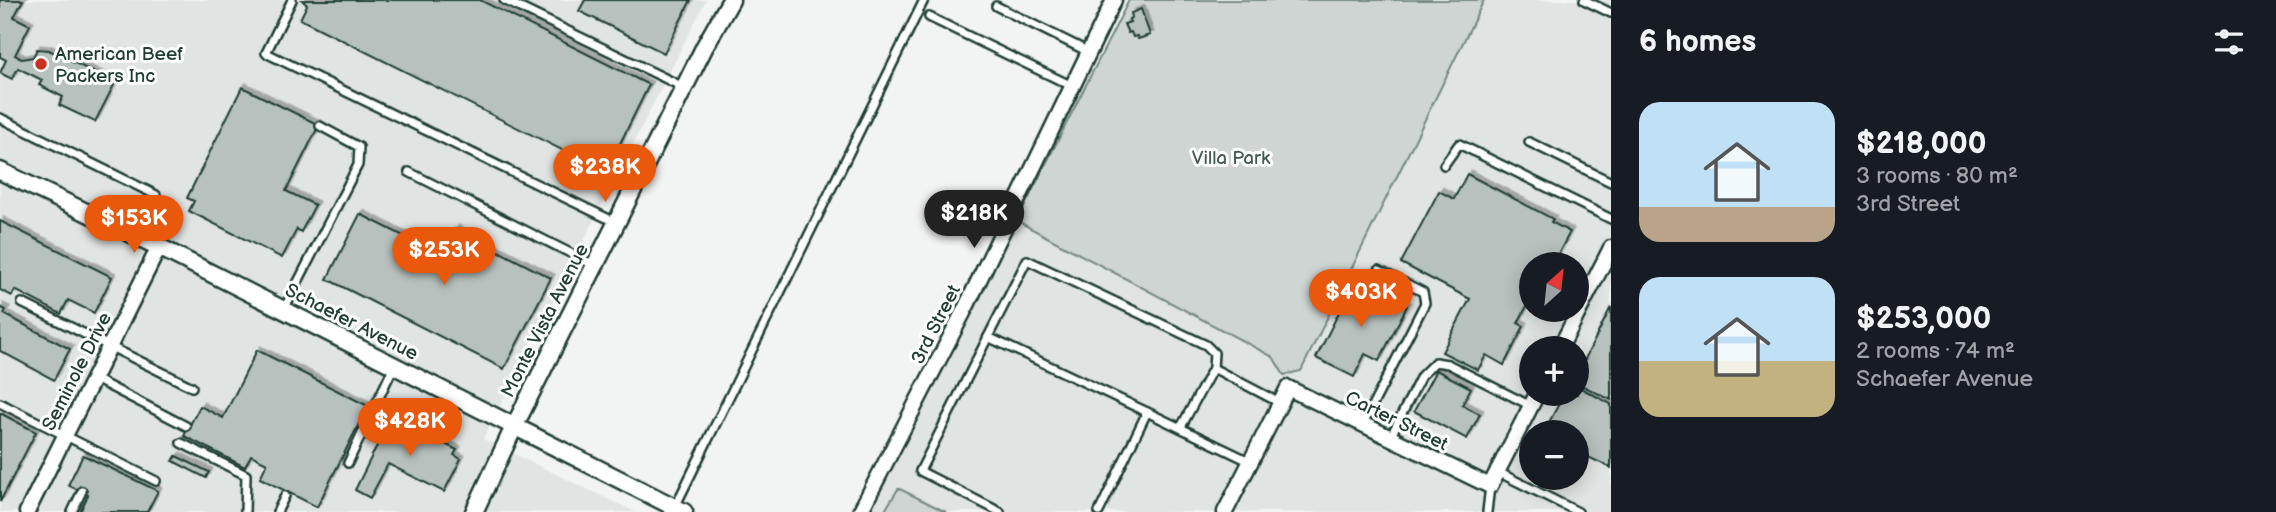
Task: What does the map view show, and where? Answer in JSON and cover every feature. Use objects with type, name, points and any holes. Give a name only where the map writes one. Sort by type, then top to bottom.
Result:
[{"type":"street","name":"Monte Vista Avenue","points":[[474,512],[684,87],[731,0]]},
{"type":"street","name":"3rd Street","points":[[860,512],[966,307],[1114,0]]},
{"type":"street","name":"Schaefer Avenue","points":[[0,171],[159,247],[673,509]]},
{"type":"street","name":"Seminole Drive","points":[[27,512],[159,247]]},
{"type":"street","points":[[1566,336],[1611,248]]},
{"type":"street","name":"Carter Street","points":[[1280,403],[1288,388],[1490,486]]},
{"type":"street","points":[[1225,512],[1280,403]]},
{"type":"street","points":[[1490,486],[1531,406]]},
{"type":"lane","points":[[292,0],[266,53],[616,223]]},
{"type":"lane","points":[[504,0],[684,87]]},
{"type":"lane","points":[[673,509],[924,0]]},
{"type":"lane","points":[[1584,0],[1611,13]]},
{"type":"lane","points":[[996,6],[1089,52]]},
{"type":"lane","points":[[929,17],[1073,86]]},
{"type":"lane","points":[[0,118],[156,195],[137,236]]},
{"type":"lane","points":[[283,310],[358,165],[359,146],[320,126]]},
{"type":"lane","points":[[1529,142],[1611,182]]},
{"type":"lane","points":[[1444,165],[1459,144],[1611,219]]},
{"type":"lane","points":[[409,172],[595,266]]},
{"type":"lane","points":[[1000,512],[920,471],[1027,260],[1206,345],[1214,353],[1213,368],[1181,427]]},
{"type":"lane","points":[[1362,424],[1425,303],[1423,292],[1379,270]]},
{"type":"lane","points":[[22,303],[192,387]]},
{"type":"lane","points":[[988,337],[1251,462]]},
{"type":"lane","points":[[1390,438],[1422,376],[1435,362],[1448,364],[1519,394]]},
{"type":"lane","points":[[348,463],[394,366]]},
{"type":"lane","points":[[1213,368],[1280,403]]},
{"type":"lane","points":[[93,378],[186,426]]},
{"type":"lane","points":[[0,403],[156,481]]},
{"type":"lane","points":[[1099,512],[1147,412]]},
{"type":"lane","points":[[181,443],[246,475],[245,512]]},
{"type":"lane","points":[[1497,471],[1578,512]]},
{"type":"lane","points":[[1487,512],[1490,486]]},
{"type":"lane","points":[[72,512],[82,491]]},
{"type":"lane","points":[[277,512],[285,496]]},
{"type":"shaded area","points":[[0,0],[706,0],[483,439],[635,512],[0,512]]},
{"type":"shaded area","points":[[1484,0],[1611,0],[1611,512],[865,512],[1017,221],[1273,357],[1284,375],[1301,371]]},
{"type":"green space","name":"Villa Park","points":[[1129,0],[1484,0],[1301,371],[1284,375],[1273,357],[1017,221]]},
{"type":"green space","points":[[900,489],[946,512],[884,512]]},
{"type":"building","name":"American Beef Packers Inc","points":[[0,0],[23,0],[14,17],[30,25],[15,55],[22,59],[33,57],[37,49],[49,50],[115,83],[95,122],[59,105],[63,97],[39,85],[42,80],[18,68],[12,79],[0,73],[6,60],[0,57]]},
{"type":"building","points":[[302,0],[480,0],[649,85],[606,172],[300,19],[307,5]]},
{"type":"building","points":[[585,0],[691,0],[664,53],[579,11]]},
{"type":"building","points":[[1141,9],[1150,35],[1138,39],[1137,36],[1133,37],[1131,32],[1128,33],[1124,24],[1130,22],[1131,13]]},
{"type":"building","points":[[242,87],[319,125],[286,191],[315,205],[301,232],[297,229],[282,258],[189,211],[194,201],[187,198]]},
{"type":"building","points":[[1467,174],[1553,219],[1551,222],[1570,232],[1559,252],[1519,252],[1518,323],[1524,326],[1504,365],[1486,355],[1478,370],[1442,352],[1470,299],[1401,263],[1439,191],[1454,199]]},
{"type":"building","points":[[360,214],[441,255],[455,229],[551,278],[504,369],[327,279]]},
{"type":"building","points":[[0,221],[112,277],[94,313],[68,300],[61,314],[15,290],[12,296],[0,290]]},
{"type":"building","points":[[1355,280],[1407,306],[1379,361],[1365,354],[1354,377],[1316,358]]},
{"type":"building","points":[[0,307],[6,310],[4,314],[70,349],[54,380],[0,351]]},
{"type":"building","points":[[1611,307],[1611,400],[1589,389],[1589,351]]},
{"type":"building","points":[[257,350],[368,406],[317,507],[260,478],[267,463],[251,455],[245,467],[184,436],[200,406],[223,418]]},
{"type":"building","points":[[1436,370],[1471,388],[1462,405],[1480,414],[1467,439],[1414,411]]},
{"type":"building","points":[[1589,392],[1611,404],[1611,468],[1589,457],[1589,420],[1550,420],[1558,406],[1589,406]]},
{"type":"building","points":[[0,413],[36,432],[0,502]]},
{"type":"building","points":[[391,417],[457,450],[454,455],[461,459],[444,492],[388,464],[370,498],[355,490]]},
{"type":"building","points":[[83,455],[158,491],[147,512],[80,512],[88,495],[68,485]]},
{"type":"building","points":[[176,456],[209,472],[206,478],[173,461]]},
{"type":"place","name":"American Beef Packers Inc","points":[[41,64]]}]
